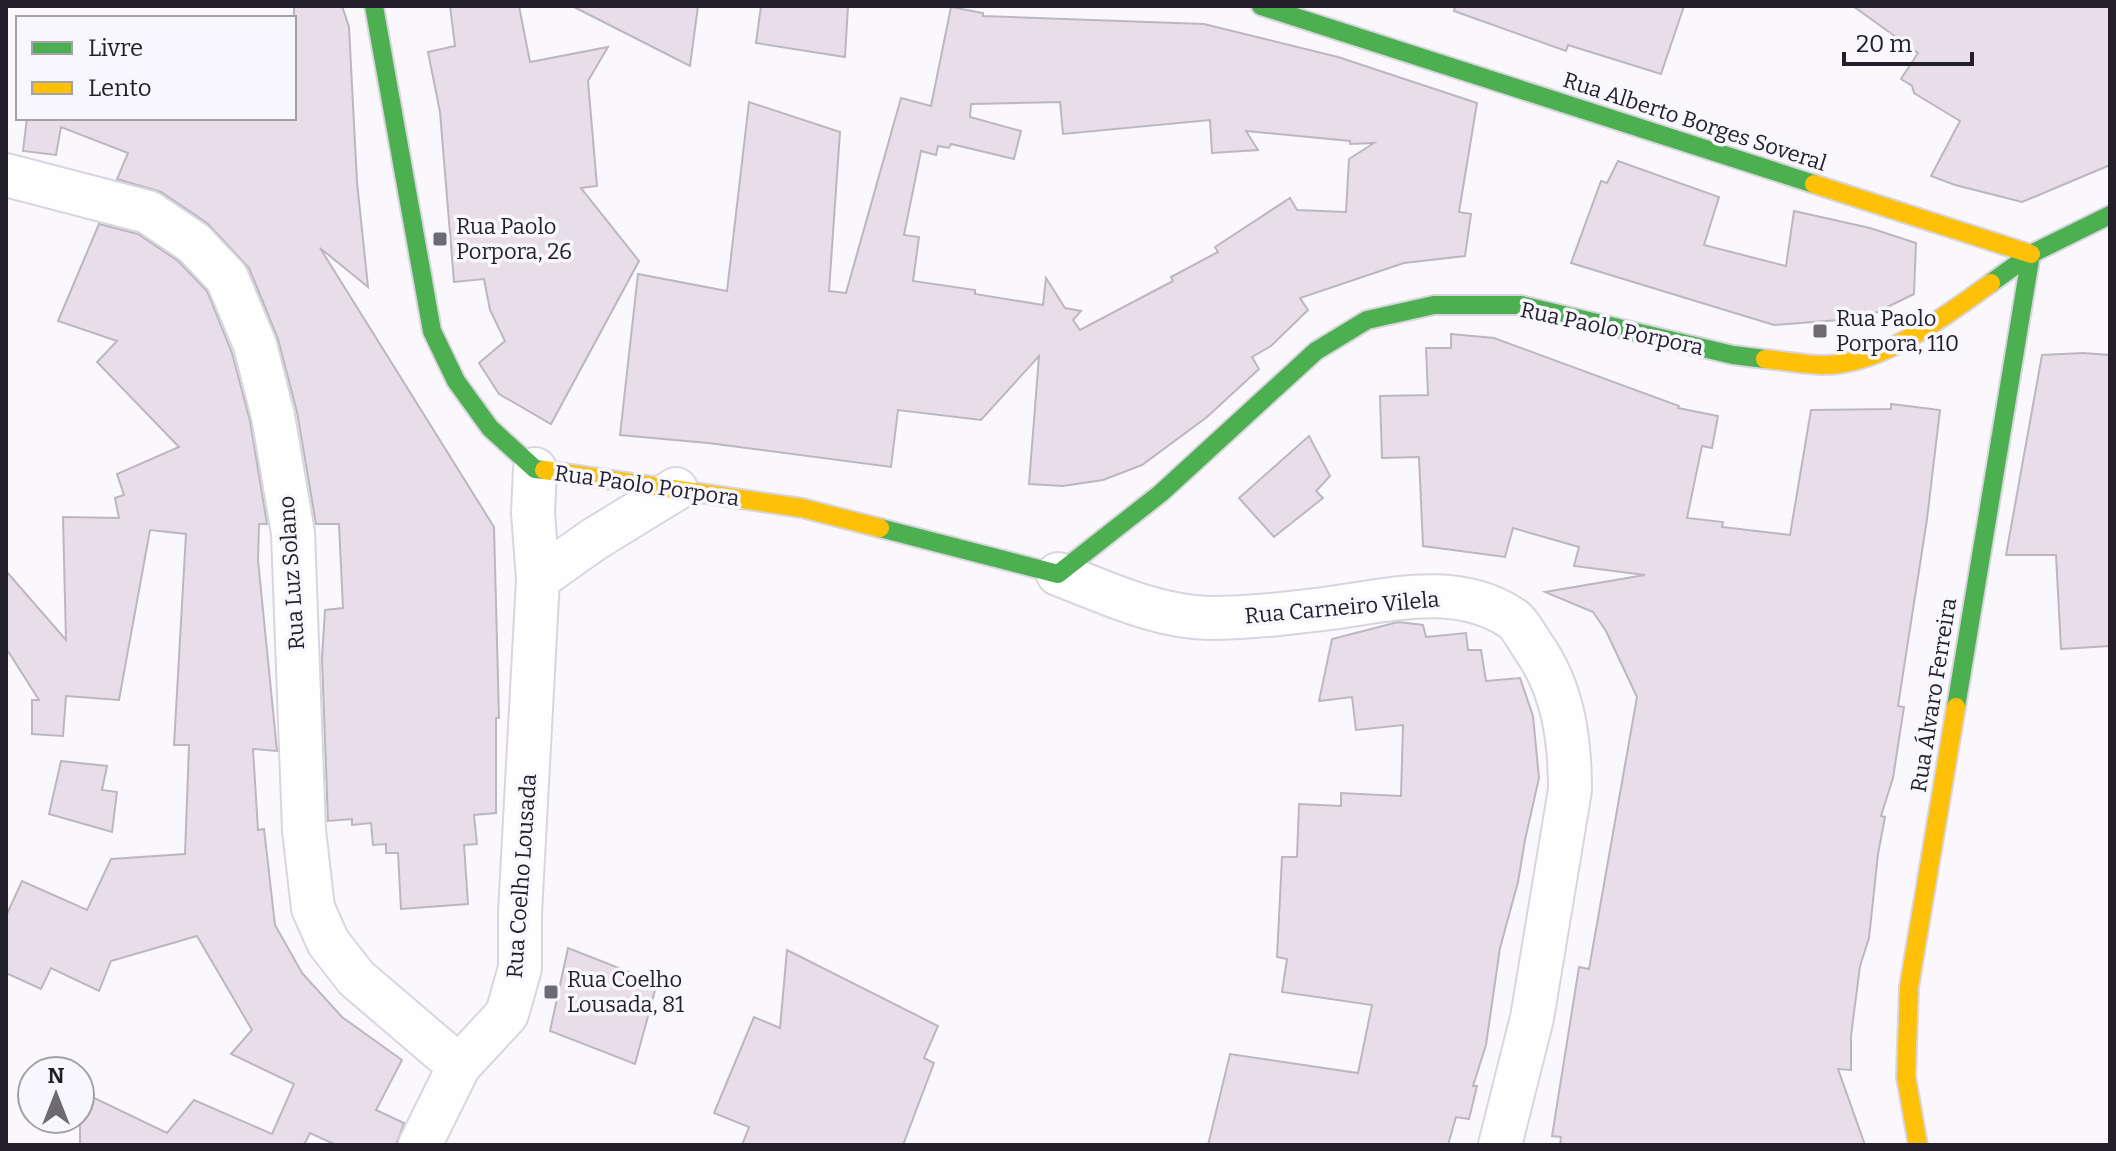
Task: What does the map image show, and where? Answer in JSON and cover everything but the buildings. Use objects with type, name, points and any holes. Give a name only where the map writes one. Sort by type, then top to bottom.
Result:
[{"type":"street","name":"Rua Paolo Porpora","points":[[374,6],[432,331],[456,381],[490,428],[535,469],[802,508],[1058,574],[1161,493],[1316,351],[1367,320],[1434,305],[1521,305],[1733,355],[1823,365],[1866,358],[1916,334],[2031,254]]},
{"type":"street","name":"Rua Alberto Borges Soveral","points":[[1261,6],[2031,254]]},
{"type":"street","name":"Rua Luz Solano","points":[[6,175],[148,212],[194,243],[227,278],[255,345],[266,387],[293,533],[304,830],[313,908],[328,942],[356,978],[459,1066]]},
{"type":"street","points":[[2031,254],[2110,215]]},
{"type":"street","name":"Rua Álvaro Ferreira","points":[[1918,1145],[1906,1077],[1909,987],[2031,254]]},
{"type":"street","name":"Rua Coelho Lousada","points":[[420,1145],[459,1066],[507,1014],[520,968],[520,913],[538,579],[533,513],[535,469]]},
{"type":"street","points":[[538,579],[593,540],[676,489]]},
{"type":"street","points":[[1098,590],[1099,541]]},
{"type":"street","name":"Rua Carneiro Vilela","points":[[1058,574],[1138,606],[1206,618],[1267,616],[1430,595],[1476,601],[1512,618],[1546,664],[1564,713],[1570,755],[1570,790],[1532,1018],[1500,1145]]},
{"type":"traffic: fast","points":[[374,6],[432,331],[456,381],[490,428],[535,469],[544,470]]},
{"type":"traffic: fast","points":[[1261,6],[1814,184]]},
{"type":"traffic: fast","points":[[1991,283],[2031,254],[2110,215]]},
{"type":"traffic: fast","points":[[1956,707],[2031,254]]},
{"type":"traffic: fast","points":[[880,528],[1058,574],[1161,493],[1316,351],[1367,320],[1434,305],[1521,305],[1733,355],[1765,359]]},
{"type":"traffic: slow","points":[[1814,184],[2031,254]]},
{"type":"traffic: slow","points":[[1765,359],[1821,365],[1866,357],[1911,337],[1991,283]]},
{"type":"traffic: slow","points":[[544,470],[802,508],[880,528]]},
{"type":"traffic: slow","points":[[1918,1145],[1906,1077],[1909,987],[1956,707]]},
{"type":"place","name":"Rua Paolo Porpora, 26","points":[[440,239]]},
{"type":"place","name":"Rua Paolo Porpora, 110","points":[[1820,331]]},
{"type":"place","name":"Rua Coelho Lousada, 81","points":[[551,992]]}]
